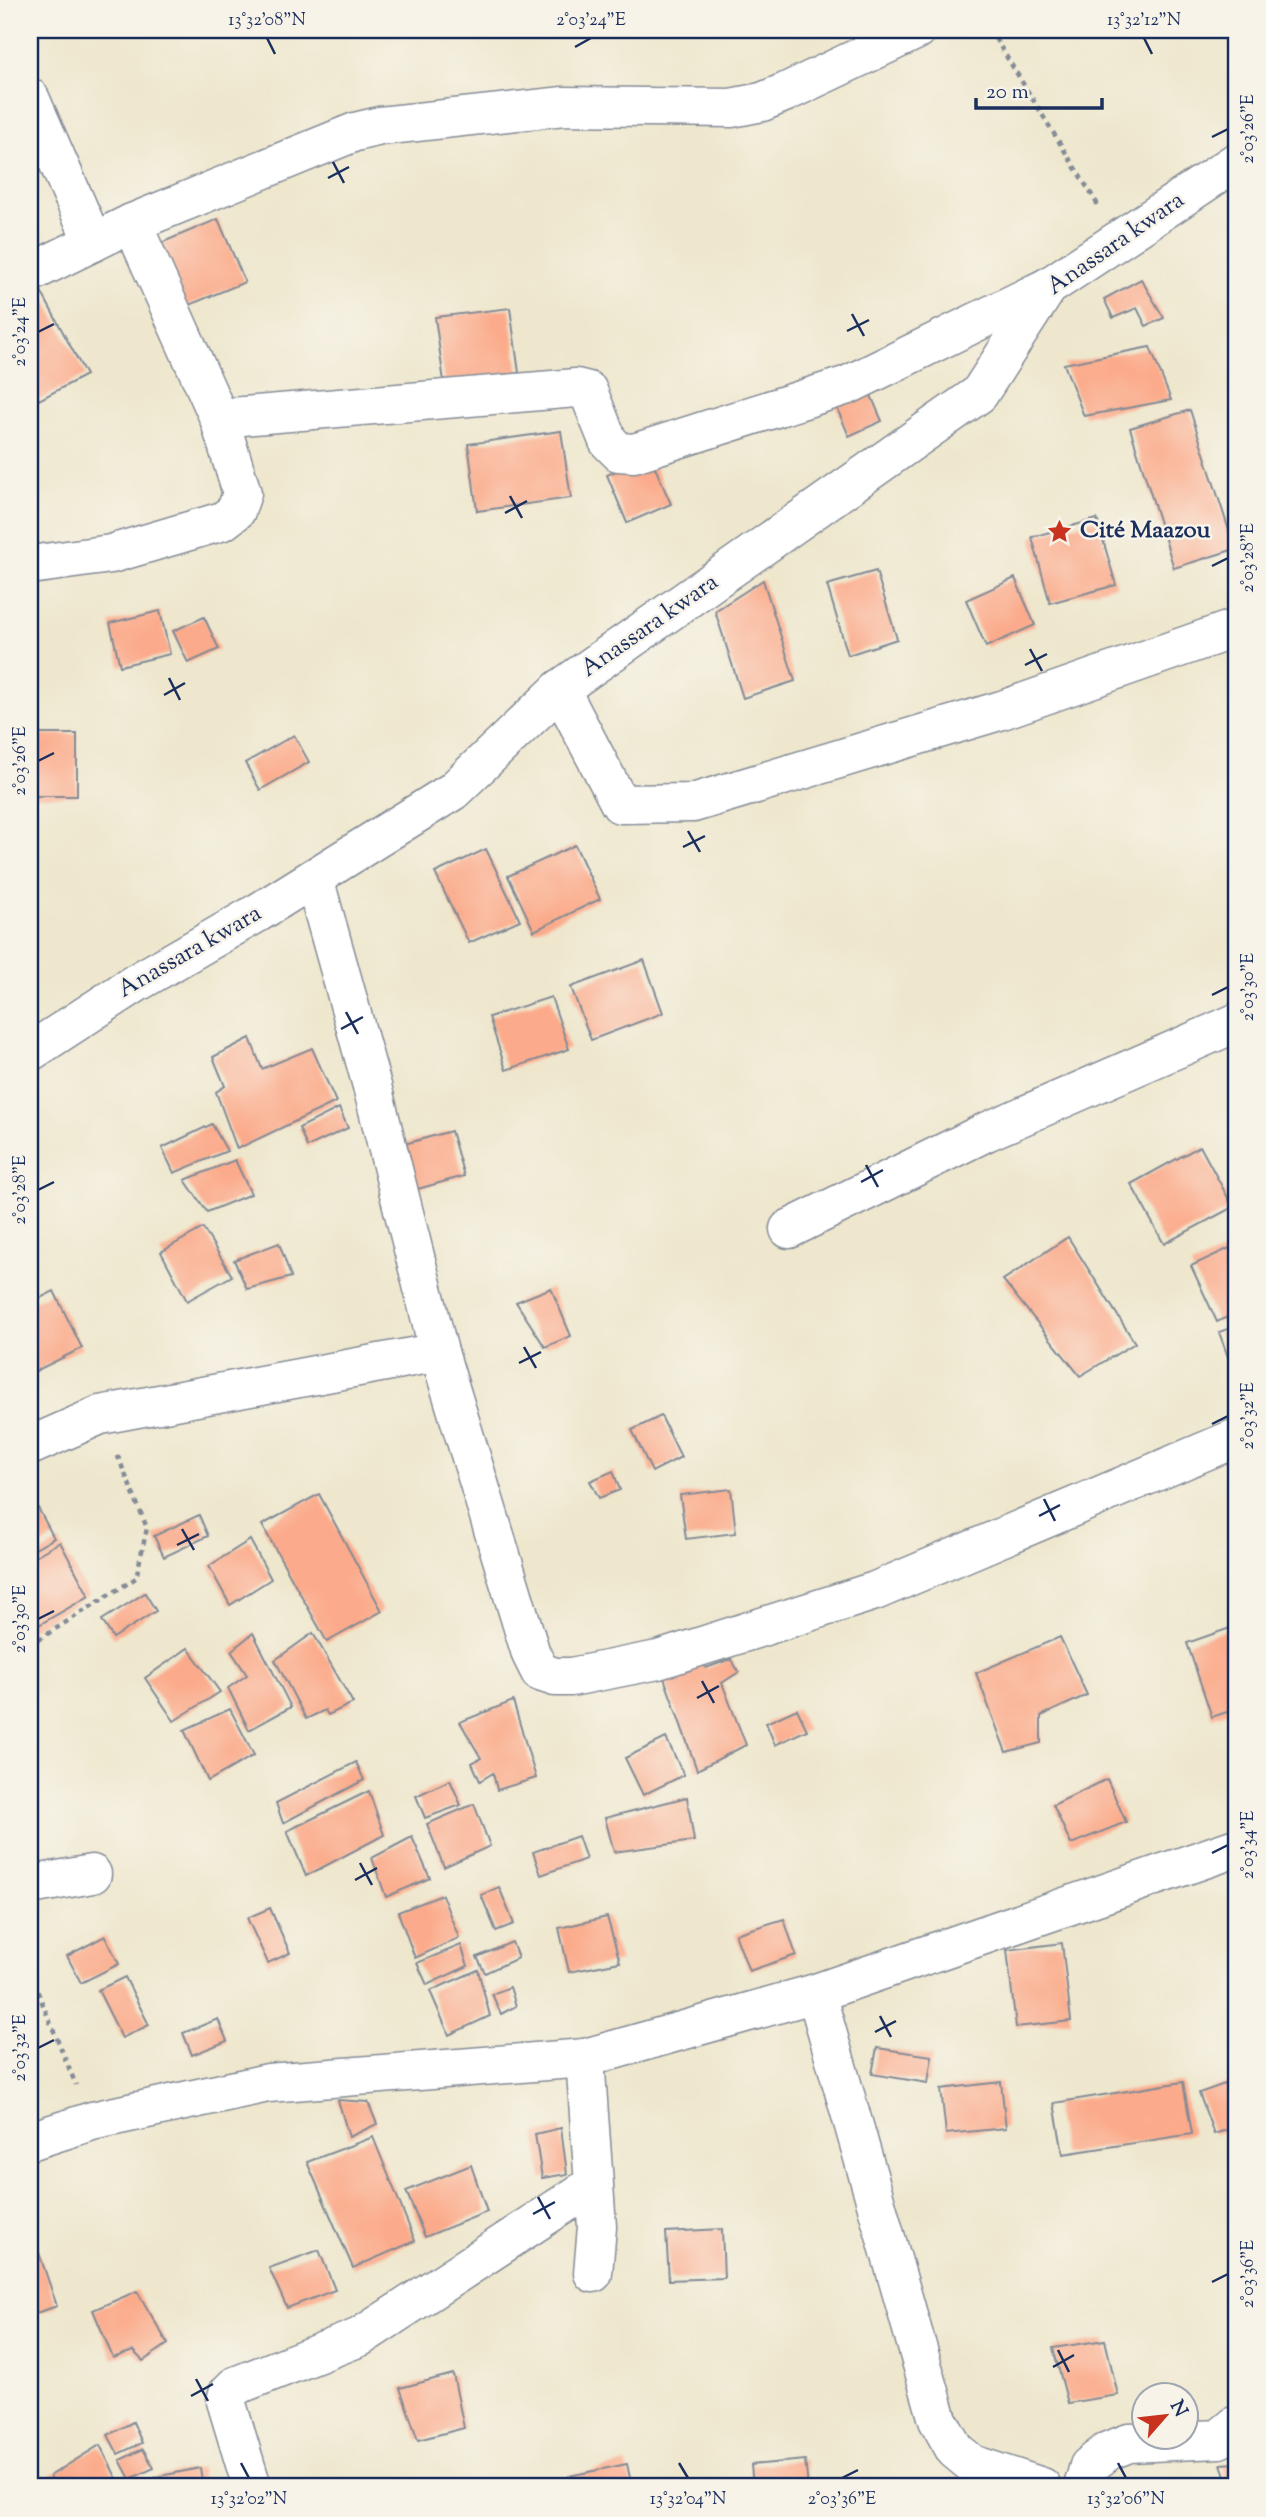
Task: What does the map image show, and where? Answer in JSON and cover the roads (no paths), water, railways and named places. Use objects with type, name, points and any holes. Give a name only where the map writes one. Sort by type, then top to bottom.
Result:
[{"type":"street","points":[[30,273],[132,223],[355,132],[380,126],[564,106],[730,108],[762,102],[786,92],[917,30]]},
{"type":"street","points":[[30,98],[93,242]]},
{"type":"street","name":"Anassara kwara","points":[[30,1052],[136,982],[314,878],[453,791],[560,689],[979,394],[1048,287],[1236,162]]},
{"type":"street","points":[[30,565],[111,554],[223,521],[236,511],[242,493],[219,418],[132,223]]},
{"type":"street","points":[[219,418],[576,388],[588,391],[608,441],[619,452],[634,453],[848,385],[1048,287]]},
{"type":"street","points":[[560,689],[620,804],[693,803],[1002,710],[1236,628]]},
{"type":"street","points":[[314,878],[372,1086],[439,1352],[531,1654],[540,1672],[555,1677],[571,1677],[658,1660],[875,1591],[1236,1438]]},
{"type":"street","points":[[789,1229],[986,1132],[1236,1023]]},
{"type":"street","points":[[30,1446],[100,1415],[439,1352]]},
{"type":"street","points":[[30,2141],[92,2121],[268,2082],[585,2058],[816,1993],[1236,1848]]},
{"type":"street","points":[[30,1885],[92,1874]]},
{"type":"street","points":[[816,1993],[939,2420],[956,2450],[972,2465],[1042,2487]]},
{"type":"street","points":[[585,2058],[597,2227],[593,2273]]},
{"type":"street","points":[[252,2487],[226,2401],[228,2393],[235,2386],[360,2337],[593,2185]]},
{"type":"street","points":[[1083,2487],[1089,2466],[1108,2451],[1129,2443],[1219,2439],[1236,2425]]},
{"type":"place","name":"Cité Maazou","points":[[1060,531]]}]
